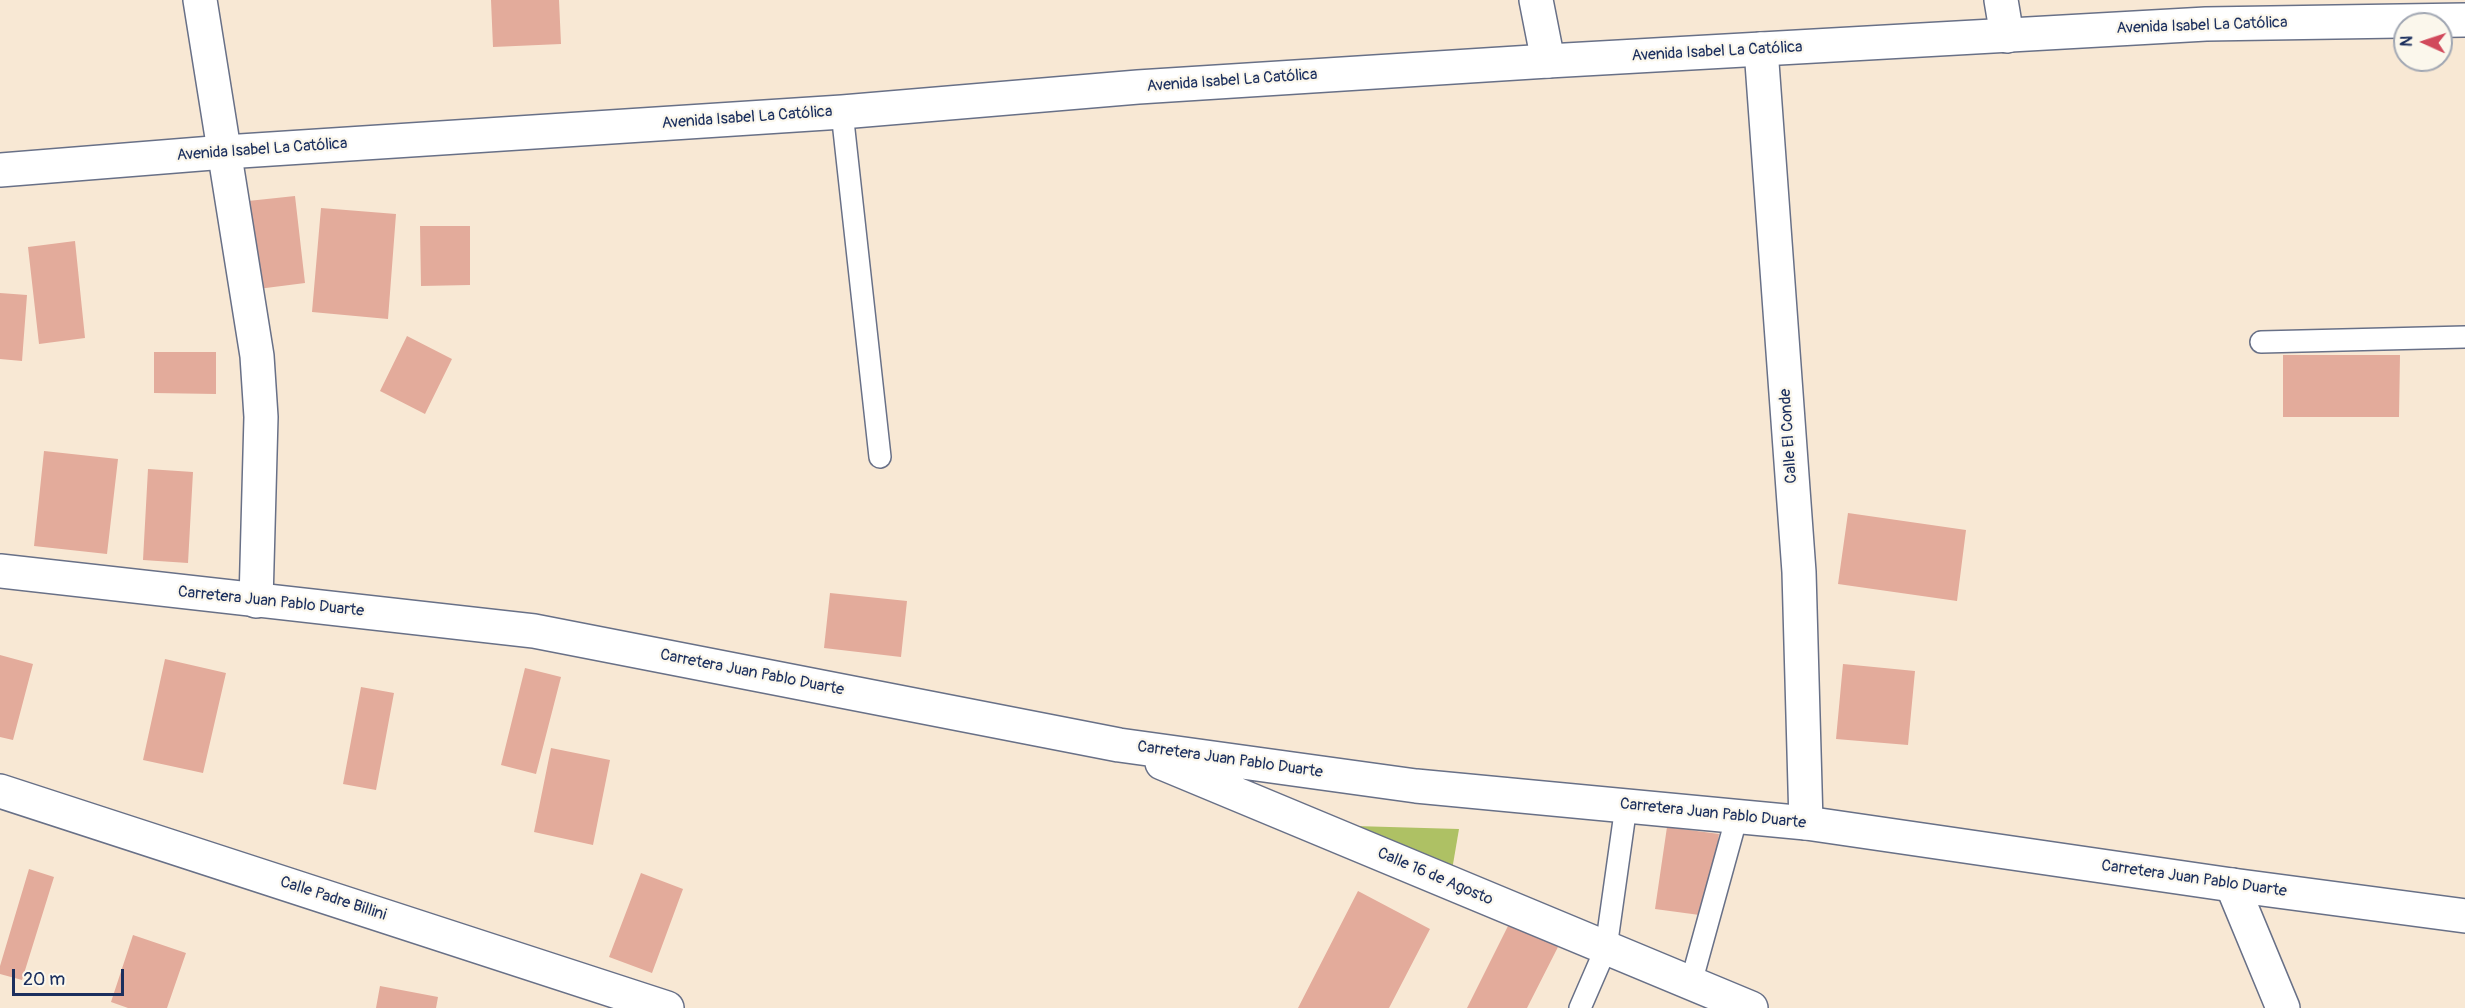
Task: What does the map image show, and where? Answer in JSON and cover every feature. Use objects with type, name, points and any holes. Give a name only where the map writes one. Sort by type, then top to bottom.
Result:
[{"type":"street","points":[[200,0],[257,356],[261,417],[256,601]]},
{"type":"street","points":[[1536,0],[1548,61]]},
{"type":"street","points":[[2001,0],[2007,36]]},
{"type":"street","name":"Avenida Isabel La Católica","points":[[0,170],[225,152],[842,112],[1138,87],[1548,61],[2206,24],[2465,20]]},
{"type":"street","name":"Calle El Conde","points":[[1761,50],[1799,572],[1806,823]]},
{"type":"street","name":"Carretera Juan Pablo Duarte","points":[[0,571],[534,631],[1119,745],[1416,786],[1806,823],[2232,885],[2465,916]]},
{"type":"street","name":"Calle 16 de Agosto","points":[[1119,745],[1751,1008]]},
{"type":"street","name":"Calle Padre Billini","points":[[0,791],[599,997],[667,1008]]},
{"type":"street","points":[[2232,885],[2283,1008]]},
{"type":"lane","points":[[842,112],[880,457]]},
{"type":"lane","points":[[2261,342],[2465,337]]},
{"type":"lane","points":[[1580,1008],[1606,948],[1626,806]]},
{"type":"lane","points":[[1691,983],[1737,816]]},
{"type":"green space","points":[[1320,825],[1459,829],[1451,876]]},
{"type":"building","points":[[491,0],[559,0],[561,44],[493,47]]},
{"type":"building","points":[[295,196],[305,283],[258,289],[248,201]]},
{"type":"building","points":[[321,208],[396,214],[388,319],[312,312]]},
{"type":"building","points":[[420,226],[470,226],[470,285],[421,286]]},
{"type":"building","points":[[75,241],[85,338],[39,344],[28,247]]},
{"type":"building","points":[[0,293],[27,295],[22,361],[0,359]]},
{"type":"building","points":[[407,336],[452,359],[425,414],[380,391]]},
{"type":"building","points":[[154,352],[216,352],[216,394],[154,393]]},
{"type":"building","points":[[2283,355],[2400,355],[2399,417],[2283,417]]},
{"type":"building","points":[[44,451],[118,459],[107,554],[34,546]]},
{"type":"building","points":[[148,469],[193,472],[188,563],[143,560]]},
{"type":"building","points":[[1848,513],[1966,530],[1957,601],[1838,584]]},
{"type":"building","points":[[830,593],[907,601],[901,657],[824,648]]},
{"type":"building","points":[[0,655],[33,664],[13,740],[0,737]]},
{"type":"building","points":[[165,659],[226,673],[203,773],[143,760]]},
{"type":"building","points":[[1843,664],[1915,671],[1908,745],[1836,739]]},
{"type":"building","points":[[525,668],[561,677],[536,774],[501,765]]},
{"type":"building","points":[[361,687],[394,693],[376,790],[343,784]]},
{"type":"building","points":[[551,748],[610,760],[593,845],[534,832]]},
{"type":"building","points":[[1667,827],[1719,834],[1707,916],[1655,909]]},
{"type":"building","points":[[29,869],[54,877],[22,980],[0,974],[0,966]]},
{"type":"building","points":[[641,873],[683,889],[652,973],[609,957]]},
{"type":"building","points":[[1358,891],[1430,929],[1389,1008],[1298,1008]]},
{"type":"building","points":[[1510,922],[1558,947],[1527,1008],[1467,1008]]},
{"type":"building","points":[[133,935],[186,953],[167,1008],[128,1008],[111,1002]]},
{"type":"building","points":[[380,986],[438,997],[436,1008],[376,1008]]}]
